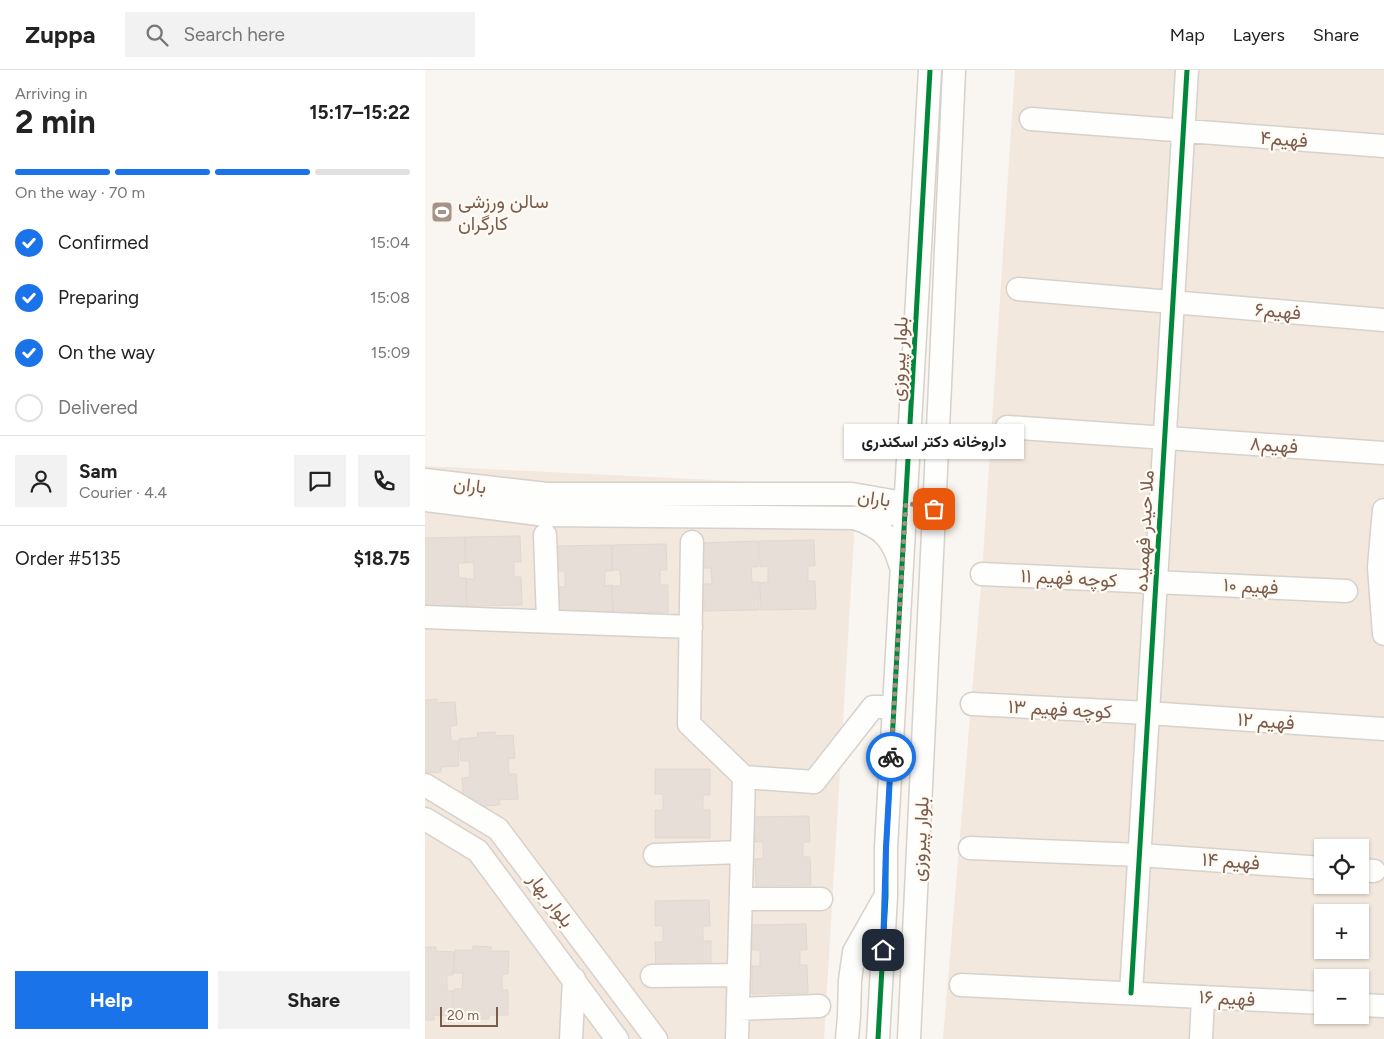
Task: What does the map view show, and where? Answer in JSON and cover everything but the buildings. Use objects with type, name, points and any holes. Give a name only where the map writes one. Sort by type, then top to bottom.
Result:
[{"type":"street","name":"بلوار پیروزی","points":[[878,1039],[886,896],[886,848],[930,70]]},
{"type":"street","name":"بلوار پیروزی","points":[[909,1039],[927,710],[954,70]]},
{"type":"street","name":"ملا حیدر فهمیده","points":[[1131,993],[1187,70]]},
{"type":"street","name":"فهیم۴","points":[[1031,119],[1384,146]]},
{"type":"street","name":"فهیم۶","points":[[1018,289],[1384,320]]},
{"type":"street","name":"فهیم۸","points":[[1007,427],[1384,453]]},
{"type":"street","points":[[857,495],[877,490],[892,480],[903,465],[909,440]]},
{"type":"street","name":"باران","points":[[425,480],[547,494],[857,495],[905,507],[934,509]]},
{"type":"street","name":"باران","points":[[425,500],[546,515],[855,518],[905,507]]},
{"type":"street","points":[[1384,510],[1379,567],[1384,634]]},
{"type":"street","points":[[855,518],[873,524],[887,536],[896,550],[902,570]]},
{"type":"street","points":[[545,535],[548,621]]},
{"type":"street","points":[[692,542],[689,724],[744,777],[814,782],[873,706],[894,707]]},
{"type":"street","name":"کوچه فهیم ۱۱","points":[[982,574],[1156,582]]},
{"type":"street","name":"فهیم ۱۰","points":[[1156,582],[1346,591]]},
{"type":"street","points":[[425,616],[691,627]]},
{"type":"street","name":"کوچه فهیم ۱۳","points":[[972,704],[1148,714]]},
{"type":"street","name":"فهیم ۱۲","points":[[1148,714],[1384,729]]},
{"type":"street","points":[[737,1039],[744,777]]},
{"type":"street","name":"بلوار بهار","points":[[425,786],[498,829],[657,1039]]},
{"type":"street","name":"بلوار بهار","points":[[425,819],[478,851],[617,1039]]},
{"type":"street","name":"فهیم ۱۴","points":[[970,848],[1140,855],[1314,867]]},
{"type":"street","points":[[655,855],[742,852]]},
{"type":"street","points":[[847,1039],[853,952],[886,896]]},
{"type":"street","points":[[741,899],[821,899]]},
{"type":"street","points":[[652,976],[739,975]]},
{"type":"street","points":[[571,1039],[574,979]]},
{"type":"street","name":"فهیم ۱۶","points":[[961,985],[1314,1003]]},
{"type":"street","points":[[1201,1039],[1203,997]]},
{"type":"street","points":[[1369,1005],[1384,1006]]},
{"type":"street","points":[[738,1008],[819,1006]]},
{"type":"shaded area","points":[[1015,70],[1384,70],[1384,1039],[943,1039],[982,574]]},
{"type":"shaded area","points":[[425,466],[857,487],[824,1039],[425,1039]]},
{"type":"cycle path","points":[[878,1039],[886,896],[886,848],[930,70]]},
{"type":"cycle path","points":[[1131,993],[1187,70]]},
{"type":"way so far","points":[[891,757],[906,503],[934,509]]},
{"type":"place","name":"سالن ورزشی کارگران","points":[[442,212]]},
{"type":"place","name":"داروخانه دکتر اسکندری","points":[[934,509]]},
{"type":"route","points":[[883,950],[891,757]]}]
